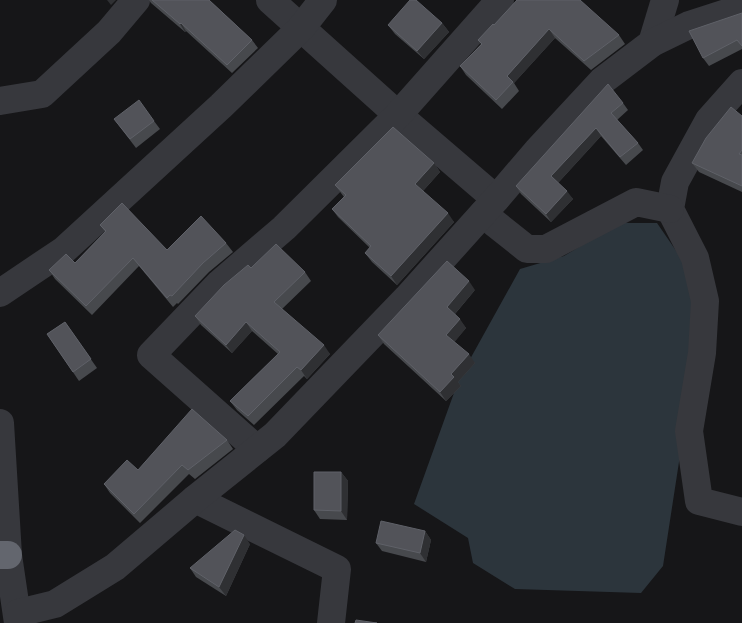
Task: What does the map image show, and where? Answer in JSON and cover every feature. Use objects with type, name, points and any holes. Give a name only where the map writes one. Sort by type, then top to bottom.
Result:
[{"type":"street","points":[[0,101],[42,94],[110,32],[136,0]]},
{"type":"street","points":[[270,0],[398,115],[490,206],[527,249],[546,250],[636,202],[670,209]]},
{"type":"street","points":[[0,292],[64,250],[207,120],[301,28],[323,0]]},
{"type":"street","points":[[257,449],[151,355],[220,282],[284,228],[398,115],[500,0]]},
{"type":"street","points":[[652,43],[665,0]]},
{"type":"street","points":[[0,423],[4,555],[18,618],[55,604],[116,567],[275,434],[406,298],[490,206],[537,151],[602,82],[652,43],[689,25],[742,8]]},
{"type":"street","points":[[742,83],[709,120],[675,182],[670,209],[695,258],[705,301],[702,353],[689,431],[699,501],[742,512]]},
{"type":"street","points":[[195,499],[338,569],[331,623]]},
{"type":"shaded area","points":[[619,223],[657,223],[690,271],[695,358],[663,566],[641,593],[515,589],[473,563],[468,538],[414,504],[459,379],[520,269],[564,256]]},
{"type":"building","points":[[152,0],[209,0],[252,40],[227,65],[181,23]]},
{"type":"building","points":[[410,0],[416,0],[442,23],[417,51],[388,25]]},
{"type":"building","points":[[517,0],[580,0],[619,35],[584,61],[549,29],[507,76],[513,82],[496,100],[460,66],[482,44],[478,40]]},
{"type":"building","points":[[742,13],[742,46],[737,40],[703,58],[689,31]]},
{"type":"building","points":[[608,84],[623,103],[611,113],[638,143],[620,157],[596,128],[551,176],[567,191],[546,214],[516,186]]},
{"type":"building","points":[[139,100],[154,121],[130,139],[114,119]]},
{"type":"building","points":[[731,107],[742,116],[742,150],[739,154],[742,155],[742,186],[692,163],[706,138]]},
{"type":"building","points":[[393,127],[434,163],[415,184],[448,213],[391,276],[365,253],[371,246],[332,209],[346,195],[335,185]]},
{"type":"building","points":[[122,203],[167,250],[201,216],[226,243],[203,263],[172,296],[170,295],[167,298],[133,258],[86,306],[49,270],[66,254],[75,263],[106,231],[100,225]]},
{"type":"building","points":[[276,244],[305,272],[274,302],[324,345],[301,370],[297,367],[248,416],[230,401],[280,352],[246,322],[226,345],[195,316],[224,285],[248,265],[251,268]]},
{"type":"building","points":[[447,261],[469,281],[447,307],[460,319],[446,335],[469,354],[451,374],[454,377],[440,392],[378,335]]},
{"type":"building","points":[[65,322],[91,359],[73,372],[47,334]]},
{"type":"building","points":[[192,409],[227,440],[188,470],[182,465],[134,514],[104,484],[127,460],[138,470]]},
{"type":"building","points":[[314,472],[341,472],[341,511],[314,510]]},
{"type":"building","points":[[381,521],[425,531],[420,553],[376,543]]},
{"type":"building","points":[[235,530],[244,535],[219,587],[190,568]]},
{"type":"building","points":[[356,620],[377,623],[355,623]]}]
